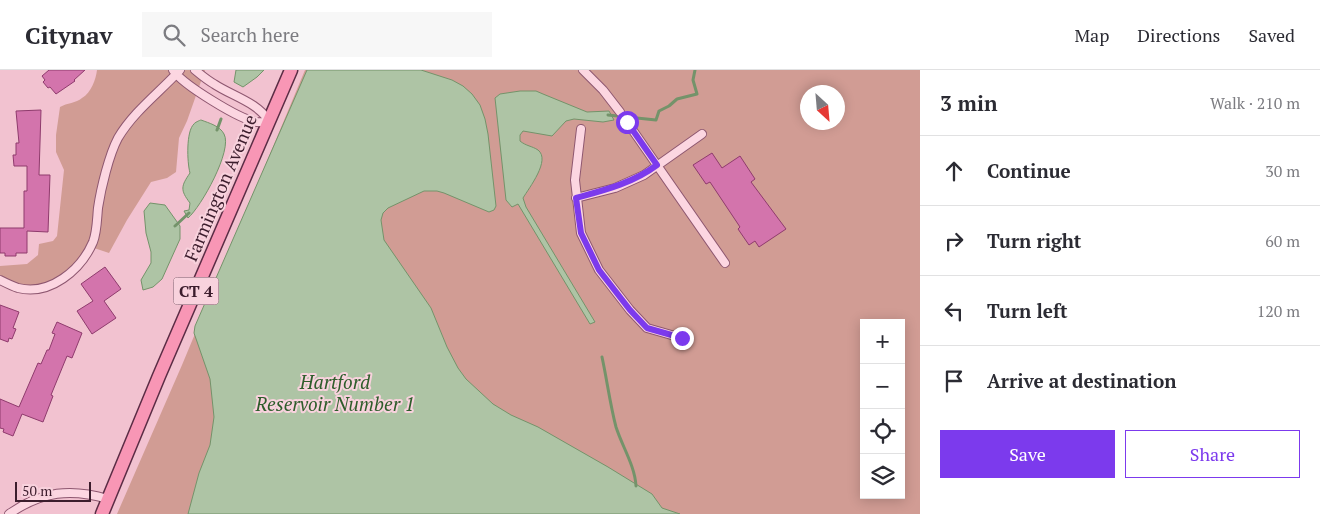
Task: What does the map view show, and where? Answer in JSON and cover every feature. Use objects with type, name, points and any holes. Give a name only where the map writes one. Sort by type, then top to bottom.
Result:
[{"type":"main road","name":"Farmington Avenue","points":[[102,514],[291,70]]},
{"type":"street","points":[[0,280],[18,288],[34,289],[51,285],[67,277],[82,262],[94,241],[98,205],[106,171],[118,138],[140,110],[176,72],[192,88],[219,105],[257,122],[269,121],[264,113],[257,108],[213,84],[195,70]]},
{"type":"street","points":[[583,70],[603,90],[620,112]]},
{"type":"street","points":[[627,122],[725,263]]},
{"type":"street","points":[[581,129],[575,170],[576,198],[581,233],[599,270],[630,310],[647,328],[682,338]]},
{"type":"street","points":[[576,198],[615,188],[644,175],[702,134]]},
{"type":"street","points":[[10,514],[31,501],[61,493],[83,493],[108,499]]},
{"type":"shaded area","points":[[97,70],[205,70],[179,138],[176,172],[167,178],[151,182],[109,253],[91,247],[67,277],[34,289],[0,280],[0,266],[27,264],[38,255],[39,244],[53,241],[57,236],[64,170],[56,152],[56,135],[60,107],[77,101],[88,93]]},
{"type":"shaded area","points":[[305,70],[920,70],[920,514],[117,514],[182,365]]},
{"type":"water","points":[[236,70],[264,70],[243,87],[234,82]]},
{"type":"water","name":"Hartford Reservoir Number 1","points":[[307,70],[421,70],[452,80],[472,94],[480,105],[488,134],[496,206],[494,210],[489,212],[437,191],[424,191],[388,208],[383,213],[381,220],[384,240],[431,308],[458,368],[466,379],[493,404],[608,467],[652,494],[662,508],[680,514],[188,514],[199,473],[210,445],[214,417],[210,379],[194,333],[195,326]]},
{"type":"water","points":[[536,91],[587,112],[609,111],[614,120],[603,122],[574,119],[566,121],[552,136],[523,131],[520,135],[520,141],[538,150],[542,160],[538,174],[523,198],[526,207],[595,322],[590,324],[518,204],[512,207],[506,200],[495,98],[500,94]]},
{"type":"water","points":[[201,120],[220,129],[224,134],[226,142],[220,165],[214,178],[194,212],[188,218],[184,211],[189,210],[190,203],[183,191],[183,185],[190,173],[188,140],[191,128]]},
{"type":"water","points":[[150,203],[165,205],[180,226],[180,239],[162,279],[153,287],[143,290],[141,280],[151,263],[144,211]]},
{"type":"building","points":[[49,70],[85,70],[75,81],[56,94],[43,82],[45,80],[42,76]]},
{"type":"building","points":[[41,110],[39,175],[50,175],[48,232],[27,231],[27,253],[5,256],[5,253],[0,253],[0,228],[24,228],[24,191],[27,191],[27,166],[14,166],[13,155],[16,155],[16,143],[19,143],[16,111]]},
{"type":"building","points":[[712,153],[722,168],[740,156],[755,179],[751,182],[786,229],[759,247],[755,241],[749,245],[738,229],[740,227],[710,182],[706,184],[693,165]]},
{"type":"building","points":[[105,267],[121,289],[104,301],[116,318],[92,334],[77,311],[93,301],[81,284]]},
{"type":"building","points":[[0,305],[19,312],[13,328],[16,329],[12,339],[9,338],[8,342],[0,339]]},
{"type":"building","points":[[57,322],[82,333],[72,358],[67,356],[51,395],[53,396],[43,422],[22,414],[13,436],[3,432],[4,429],[0,428],[0,399],[19,407],[38,363],[41,364],[47,350],[49,350],[55,334],[52,333]]},
{"type":"waterway","points":[[608,115],[656,120],[659,111],[677,99],[697,94],[693,80],[695,70]]},
{"type":"waterway","points":[[217,130],[221,119]]},
{"type":"waterway","points":[[175,226],[189,213]]},
{"type":"waterway","points":[[602,357],[616,427],[631,464],[636,486]]},
{"type":"route","points":[[627,122],[657,165],[644,175],[615,188],[576,198],[581,233],[599,270],[630,310],[647,328],[682,338]]}]
